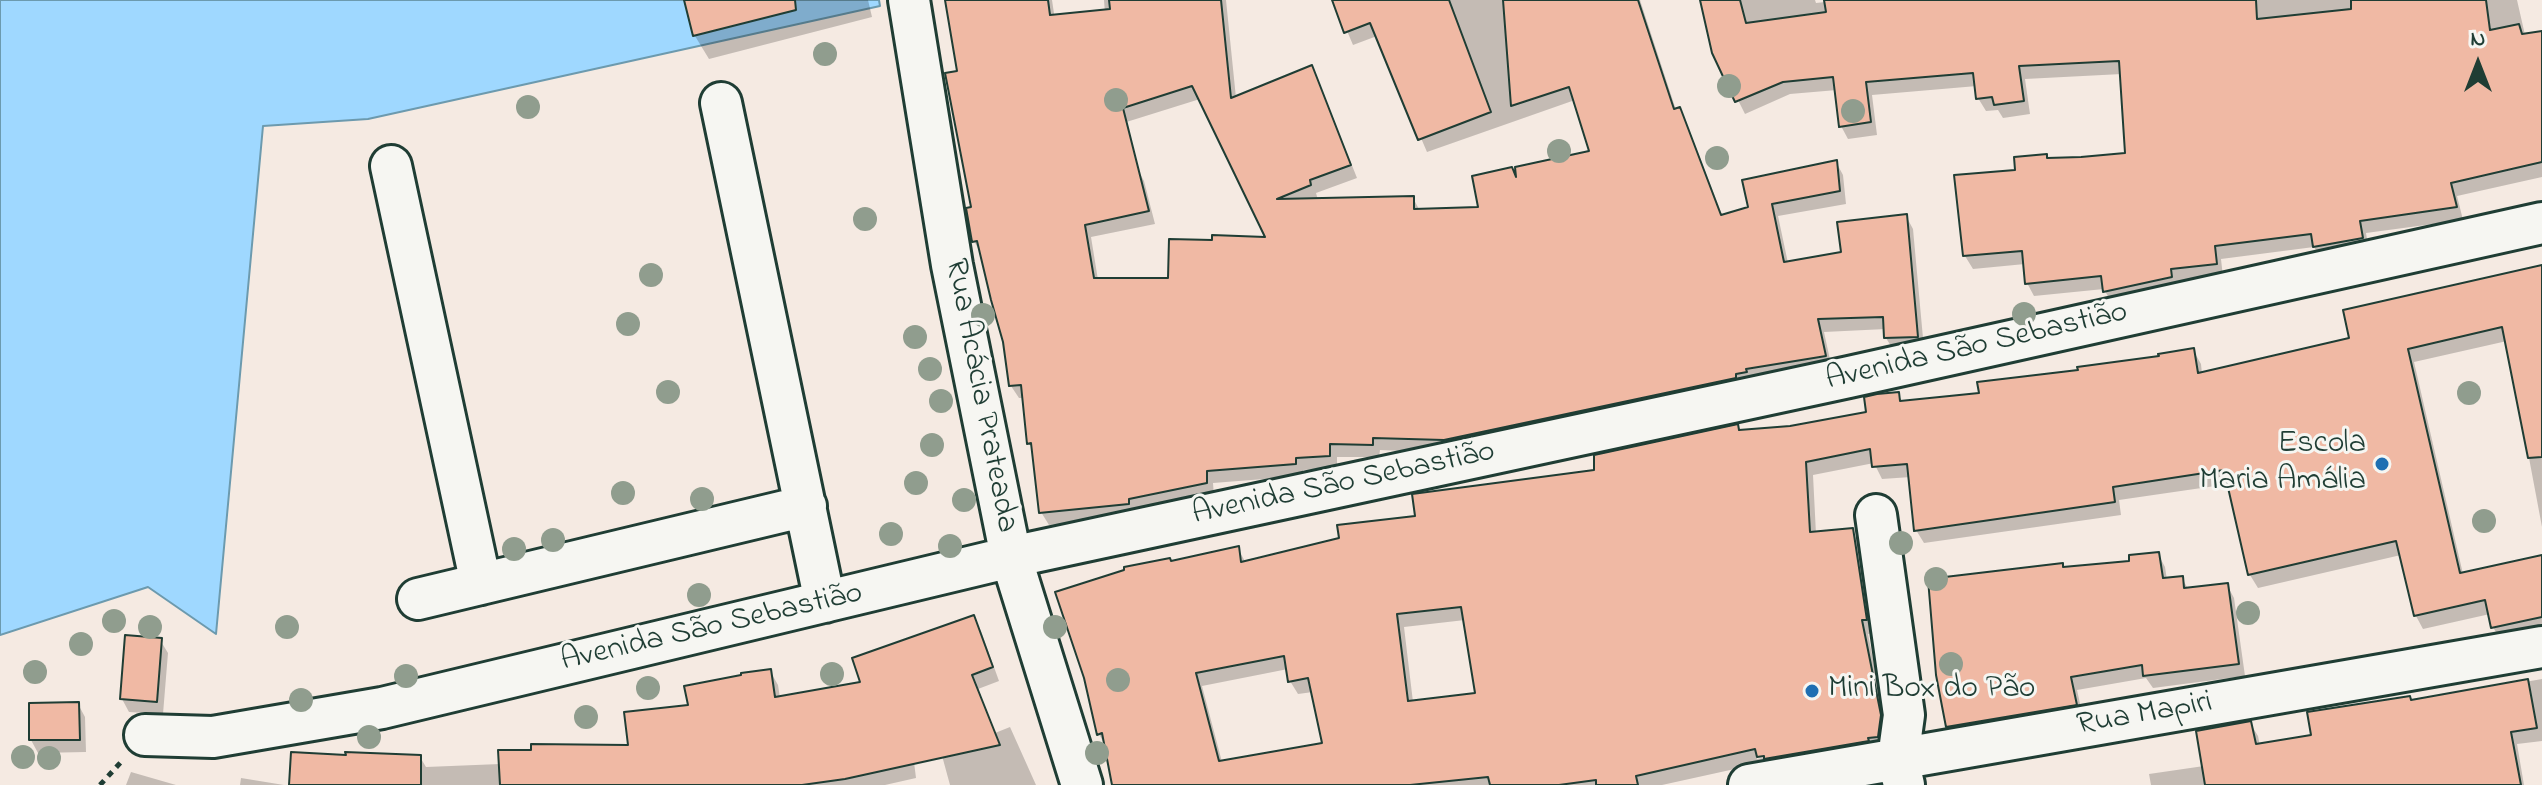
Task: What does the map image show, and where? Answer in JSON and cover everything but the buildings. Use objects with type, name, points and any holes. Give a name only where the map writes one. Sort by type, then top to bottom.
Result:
[{"type":"street","name":"Rua Acácia Prateada","points":[[909,0],[952,265],[1011,557],[1082,785]]},
{"type":"street","points":[[721,103],[825,602]]},
{"type":"street","points":[[391,166],[481,584]]},
{"type":"street","name":"Avenida São Sebastião","points":[[145,735],[213,737],[382,708],[1011,557],[1849,377],[2542,223]]},
{"type":"street","points":[[418,599],[806,506]]},
{"type":"street","points":[[1876,515],[1904,715],[1901,772]]},
{"type":"street","name":"Rua Mapiri","points":[[1749,785],[1901,772],[2542,647]]},
{"type":"water","points":[[0,0],[879,0],[880,6],[368,119],[263,126],[216,634],[148,587],[0,635]]},
{"type":"place","name":"Escola Maria Amália","points":[[2382,464]]},
{"type":"place","name":"Mini Box do Pão","points":[[1812,691]]}]
